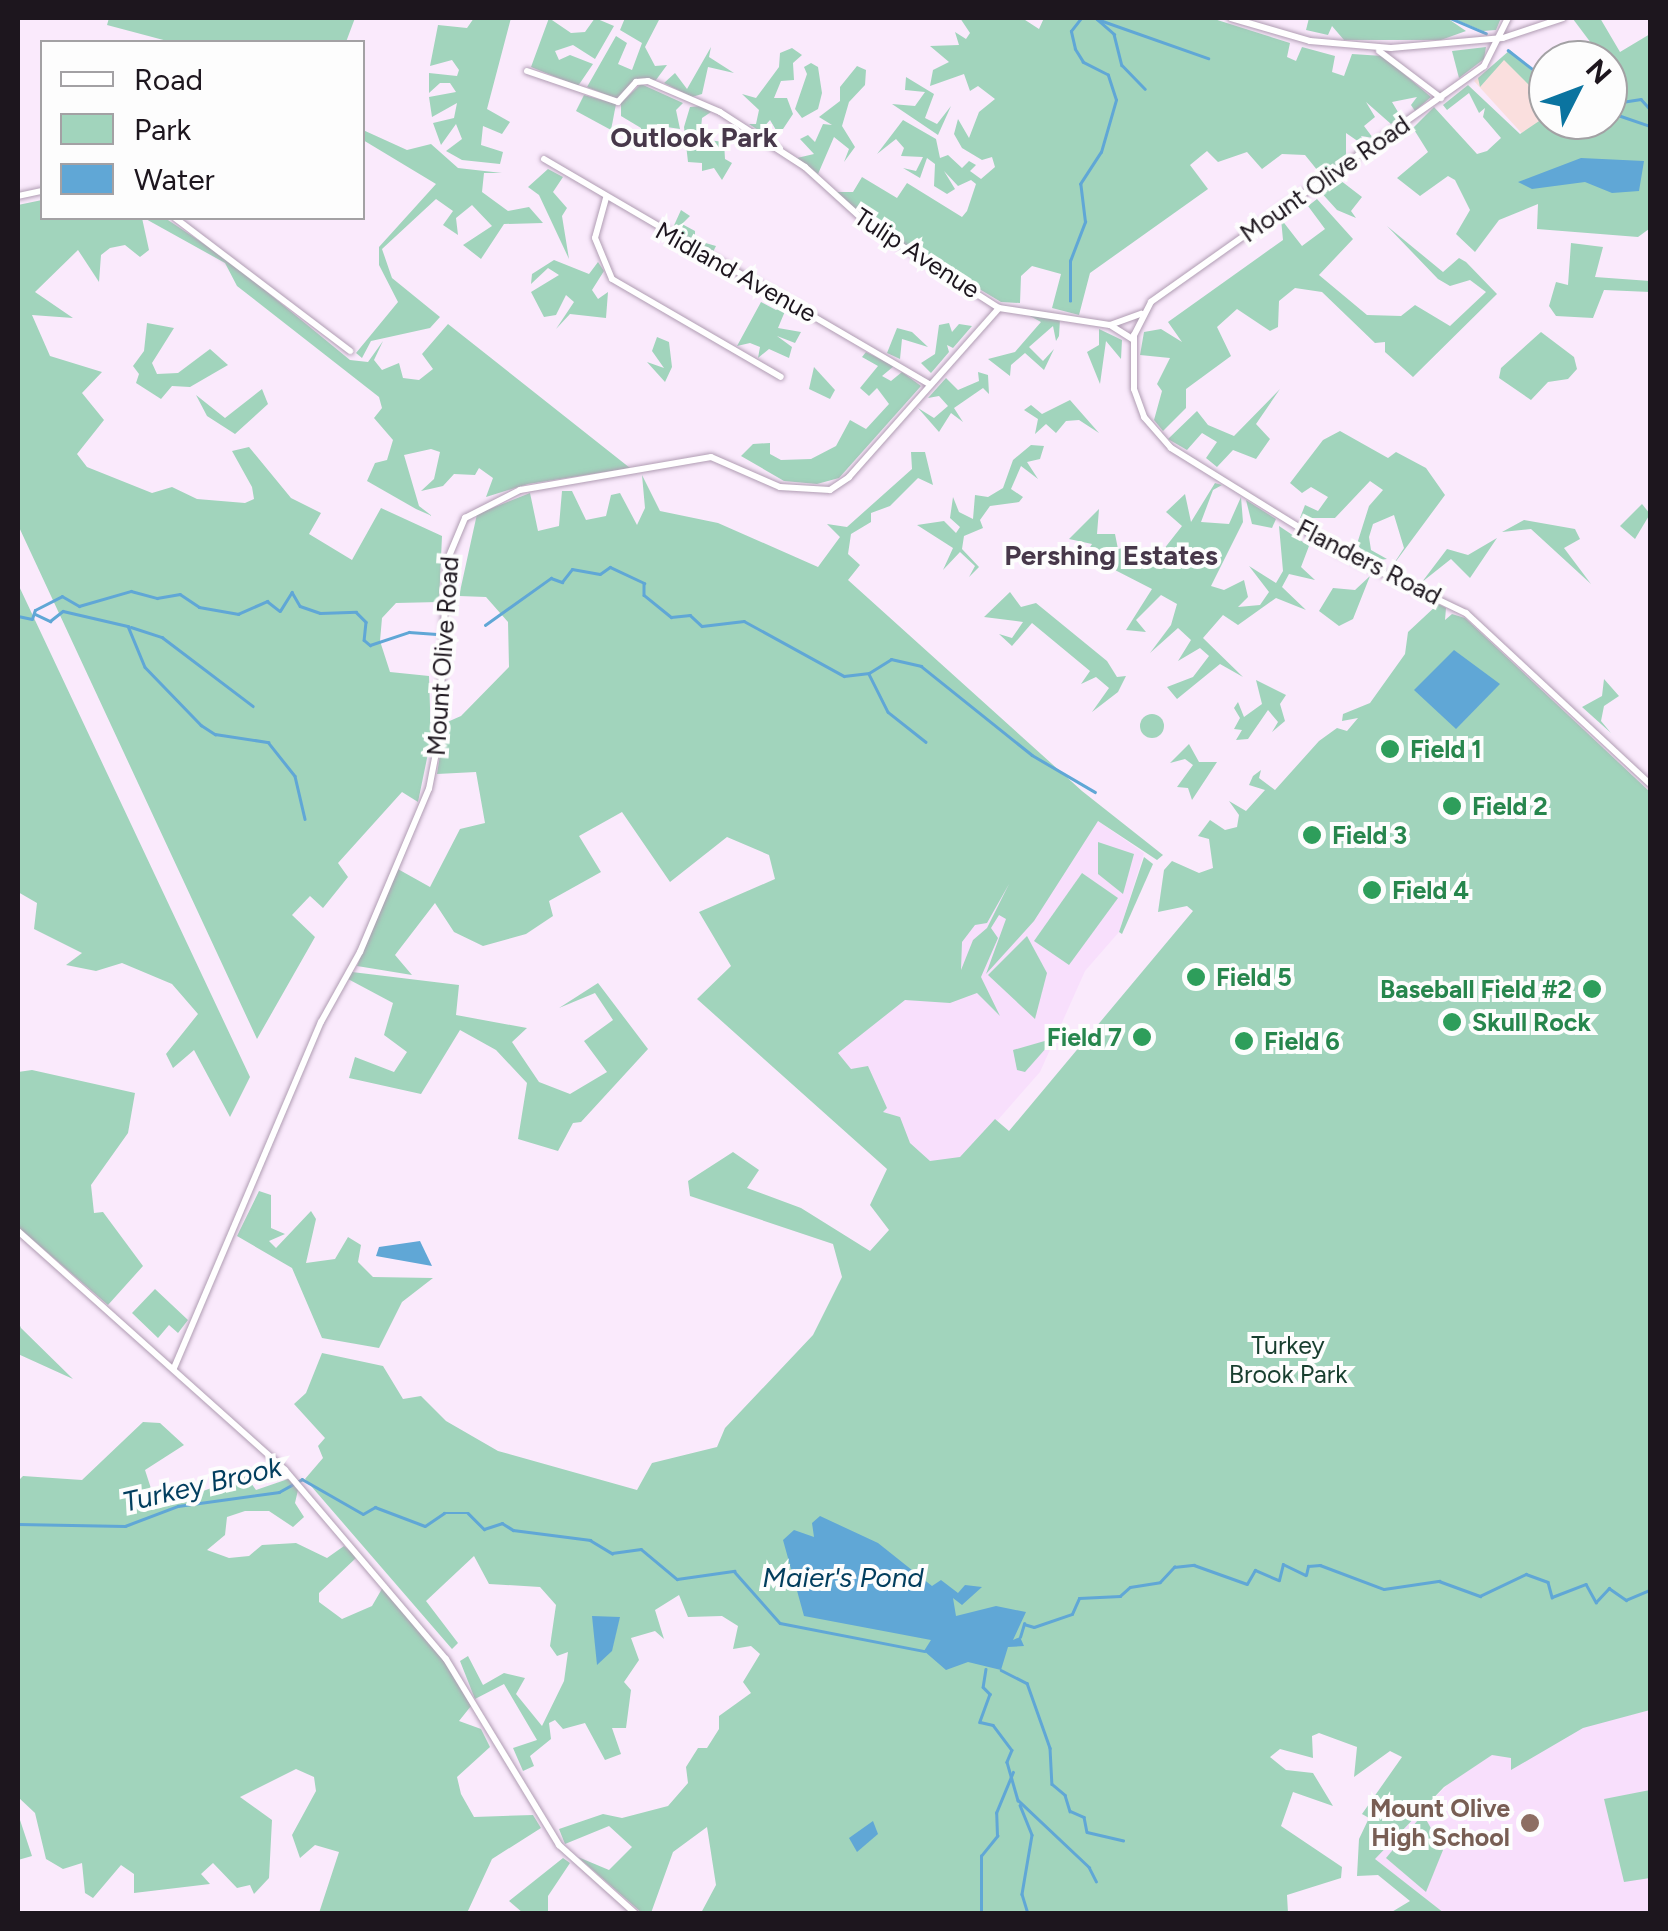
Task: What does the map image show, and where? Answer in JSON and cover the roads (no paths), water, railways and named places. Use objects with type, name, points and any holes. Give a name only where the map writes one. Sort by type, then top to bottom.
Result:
[{"type":"street","points":[[1231,18],[1310,41],[1373,48],[1503,38],[1563,18]]},
{"type":"street","points":[[1503,38],[1508,18]]},
{"type":"street","name":"Mount Olive Road","points":[[1136,328],[1142,314],[1169,287],[1441,98],[1489,62],[1503,38]]},
{"type":"street","points":[[1373,48],[1441,98]]},
{"type":"street","name":"Tulip Avenue","points":[[527,71],[618,102],[637,81],[648,81],[720,112],[805,168],[869,225],[999,308]]},
{"type":"street","name":"Midland Avenue","points":[[544,158],[606,198],[929,384]]},
{"type":"street","points":[[606,198],[595,238],[612,278],[781,378]]},
{"type":"street","points":[[179,220],[350,352]]},
{"type":"street","name":"Mount Olive Road","points":[[174,1368],[321,1022],[360,952],[429,789],[438,737],[446,561],[461,524],[479,506],[513,491],[711,457],[780,488],[830,490],[848,477],[999,308],[1110,325],[1134,340]]},
{"type":"street","name":"Mount Olive Road","points":[[1110,325],[1142,314]]},
{"type":"street","name":"Flanders Road","points":[[1136,328],[1136,399],[1167,446],[1333,549],[1466,613],[1650,784]]},
{"type":"street","points":[[18,1231],[292,1478],[446,1660],[558,1844],[636,1914]]},
{"type":"water","points":[[1581,158],[1644,161],[1639,191],[1612,193],[1585,182],[1532,189],[1518,182]]},
{"type":"water","points":[[1454,650],[1500,684],[1456,729],[1414,690]]},
{"type":"water","points":[[420,1241],[432,1266],[376,1256],[379,1247]]},
{"type":"water","name":"Maier's Pond","points":[[820,1516],[878,1543],[932,1586],[941,1580],[958,1593],[965,1585],[982,1587],[962,1605],[953,1598],[956,1616],[996,1606],[1026,1612],[1013,1640],[1020,1637],[1024,1646],[1008,1647],[1001,1670],[968,1662],[946,1670],[924,1651],[931,1640],[804,1616],[783,1540],[794,1530],[814,1537],[812,1523]]},
{"type":"water","points":[[592,1616],[620,1617],[612,1651],[597,1665]]},
{"type":"water","points":[[873,1821],[878,1834],[857,1852],[849,1838]]},
{"type":"waterway","points":[[1070,301],[1070,261],[1085,222],[1080,184],[1101,152],[1116,100],[1108,75],[1083,62],[1075,49],[1071,31],[1081,18]]},
{"type":"waterway","points":[[1450,18],[1486,33]]},
{"type":"waterway","points":[[1097,19],[1208,58]]},
{"type":"waterway","points":[[1097,19],[1114,34],[1122,65],[1145,89]]},
{"type":"waterway","points":[[1508,50],[1528,66]]},
{"type":"waterway","points":[[1628,101],[1641,99],[1650,109]]},
{"type":"waterway","points":[[1628,118],[1650,126]]},
{"type":"waterway","points":[[485,625],[551,578],[562,582],[572,569],[600,574],[610,567],[644,583],[644,595],[671,617],[690,615],[702,626],[744,621],[844,676],[869,673],[891,659],[921,666],[1032,755],[1095,792]]},
{"type":"waterway","points":[[18,616],[32,619],[35,610],[62,596],[79,606],[131,591],[157,598],[180,594],[199,607],[238,614],[267,601],[280,611],[292,592],[300,606],[320,613],[356,612],[366,622],[364,640],[370,645],[409,632],[440,634]]},
{"type":"waterway","points":[[35,614],[50,621],[63,611],[128,626],[145,667],[201,725],[215,734],[268,742],[295,776],[305,819]]},
{"type":"waterway","points":[[131,627],[162,637],[253,706]]},
{"type":"waterway","points":[[869,674],[888,712],[926,742]]},
{"type":"waterway","name":"Turkey Brook","points":[[18,1524],[125,1526],[178,1506],[279,1492],[302,1479],[363,1514],[375,1507],[425,1526],[444,1513],[468,1513],[484,1529],[502,1523],[513,1530],[590,1540],[612,1553],[641,1549],[677,1579],[734,1571],[780,1623],[924,1651]]},
{"type":"waterway","name":"Turkey Brook","points":[[1020,1637],[1024,1624],[1034,1627],[1072,1614],[1079,1598],[1120,1596],[1130,1587],[1160,1582],[1174,1567],[1194,1565],[1247,1584],[1255,1570],[1279,1580],[1283,1564],[1306,1575],[1308,1566],[1320,1565],[1384,1589],[1439,1581],[1480,1596],[1526,1574],[1548,1582],[1552,1597],[1586,1584],[1596,1602],[1609,1588],[1626,1600],[1650,1590]]},
{"type":"waterway","points":[[986,1669],[983,1687],[990,1694],[980,1722],[993,1725],[1012,1750],[1007,1762],[1018,1800],[1089,1867],[1096,1881]]},
{"type":"waterway","points":[[1001,1670],[1027,1683],[1050,1748],[1052,1784],[1065,1795],[1070,1811],[1084,1817],[1087,1832],[1123,1840]]},
{"type":"waterway","points":[[981,1914],[981,1856],[997,1836],[996,1813],[1013,1772]]},
{"type":"waterway","points":[[1020,1805],[1032,1835],[1022,1894],[1028,1914]]},
{"type":"place","name":"Field 1","points":[[1390,749]]},
{"type":"place","name":"Field 2","points":[[1452,806]]},
{"type":"place","name":"Field 3","points":[[1312,835]]},
{"type":"place","name":"Field 4","points":[[1372,890]]},
{"type":"place","name":"Field 5","points":[[1196,977]]},
{"type":"place","name":"Baseball Field #2","points":[[1592,989]]},
{"type":"place","name":"Skull Rock","points":[[1452,1022]]},
{"type":"place","name":"Field 7","points":[[1142,1037]]},
{"type":"place","name":"Field 6","points":[[1244,1041]]},
{"type":"place","name":"Mount Olive High School","points":[[1530,1823]]},
{"type":"district","name":"Outlook Park","points":[[694,137]]},
{"type":"district","name":"Pershing Estates","points":[[1111,555]]},
{"type":"park label","name":"Turkey Brook Park","points":[[1288,1360]]}]
